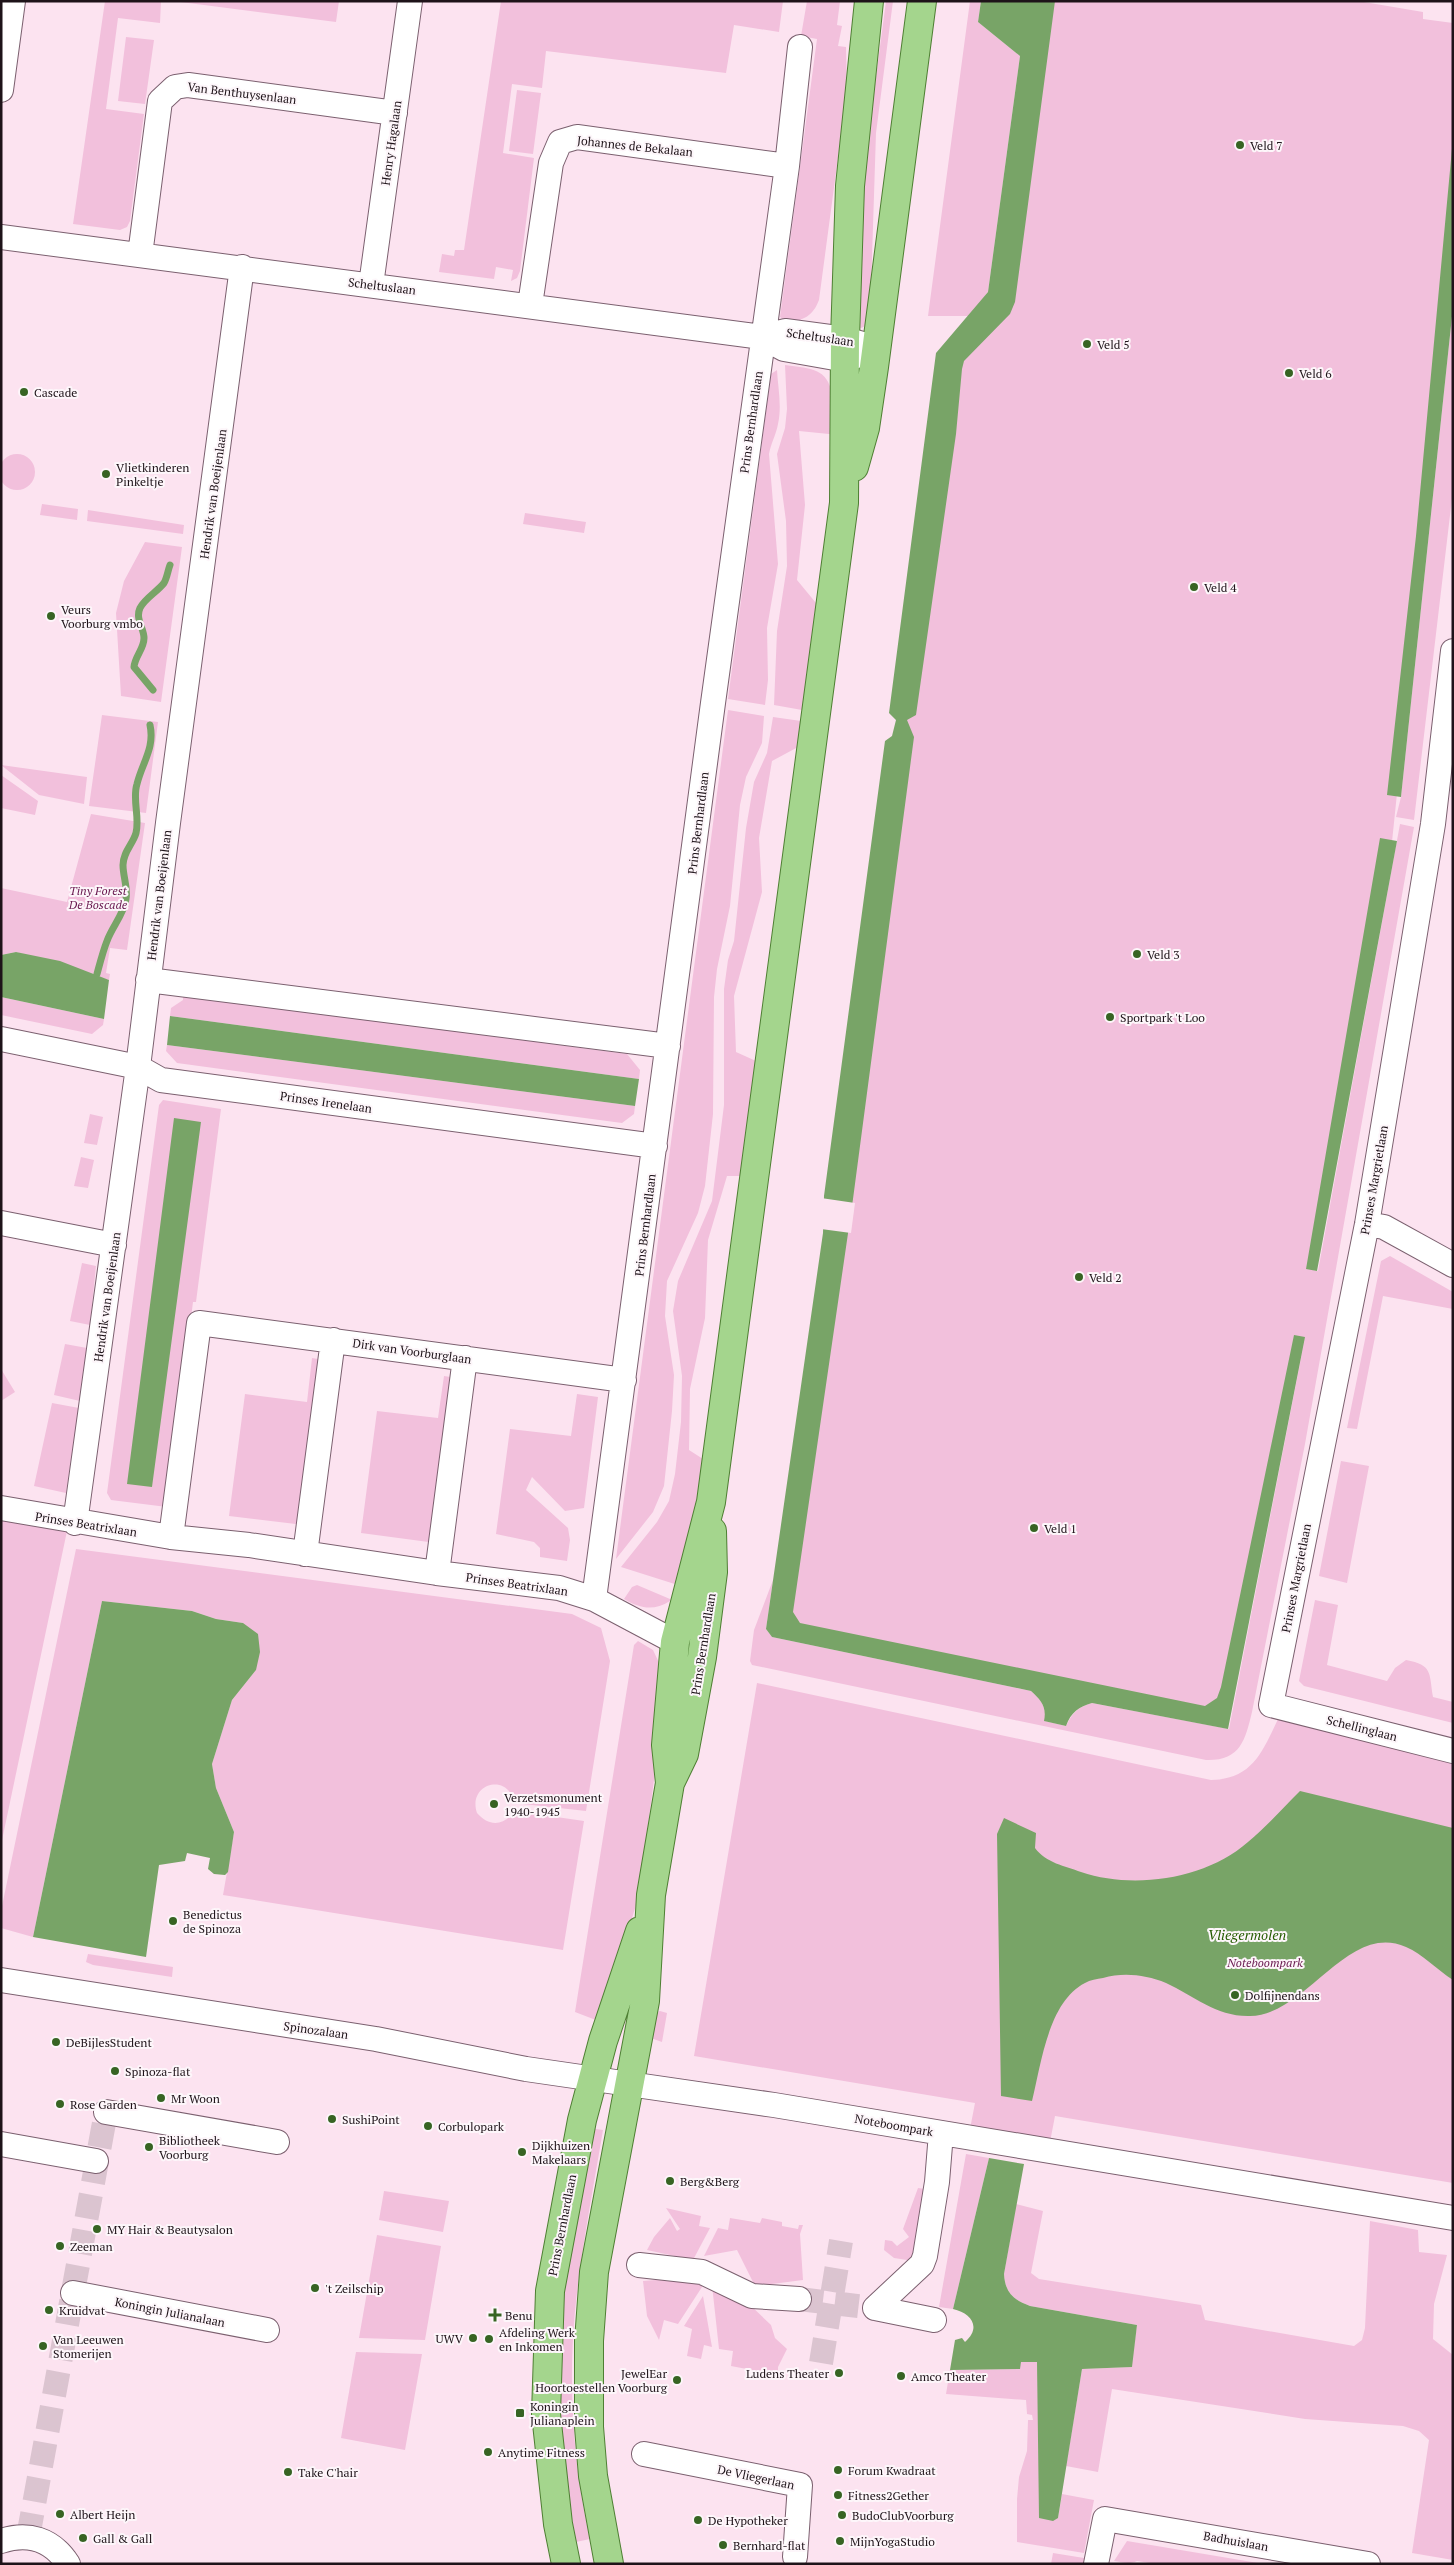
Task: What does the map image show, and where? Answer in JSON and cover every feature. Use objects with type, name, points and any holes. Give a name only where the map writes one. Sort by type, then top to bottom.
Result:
[{"type":"main road","name":"Prins Bernhardlaan","points":[[609,2564],[593,2476],[589,2427],[589,2341],[594,2272],[618,2132],[630,2084],[645,2002],[651,1895],[670,1783],[666,1745],[675,1642],[711,1502],[844,503],[850,186],[869,1]]},
{"type":"main road","name":"Prins Bernhardlaan","points":[[844,503],[865,428],[922,1]]},
{"type":"main road","name":"Prins Bernhardlaan","points":[[670,1783],[684,1754],[710,1608],[713,1572],[711,1502]]},
{"type":"main road","name":"Prins Bernhardlaan","points":[[566,2564],[558,2524],[546,2414],[550,2291],[582,2120],[603,2042],[651,1895]]},
{"type":"street","points":[[1,90],[3,62],[13,1]]},
{"type":"street","name":"Henry Hagalaan","points":[[371,285],[410,1]]},
{"type":"street","name":"Prins Bernhardlaan","points":[[594,1599],[786,166],[800,47]]},
{"type":"street","name":"Van Benthuysenlaan","points":[[140,255],[160,101],[175,87],[188,84],[395,113]]},
{"type":"street","name":"Johannes de Bekalaan","points":[[530,305],[551,163],[560,142],[577,137],[786,166]]},
{"type":"street","name":"Scheltuslaan","points":[[1,237],[242,267],[762,337],[785,331],[846,349],[877,348]]},
{"type":"street","name":"Hendrik van Boeijenlaan","points":[[75,1523],[138,1067],[242,267]]},
{"type":"street","name":"Prinses Margrietlaan","points":[[1271,1705],[1367,1224],[1443,826],[1453,651]]},
{"type":"street","points":[[148,980],[668,1046]]},
{"type":"street","name":"Prinses Irenelaan","points":[[1,1039],[138,1067],[161,1080],[655,1146]]},
{"type":"street","points":[[1,1224],[114,1246]]},
{"type":"street","points":[[1367,1224],[1384,1228],[1453,1265]]},
{"type":"street","name":"Dirk van Voorburglaan","points":[[171,1537],[199,1323],[624,1380]]},
{"type":"street","points":[[305,1554],[333,1340]]},
{"type":"street","points":[[437,1573],[465,1358]]},
{"type":"street","name":"Prinses Beatrixlaan","points":[[1,1508],[75,1523],[171,1537],[249,1545],[437,1573],[559,1588],[594,1599],[675,1642]]},
{"type":"street","name":"Schellinglaan","points":[[1271,1705],[1453,1751]]},
{"type":"street","name":"Spinozalaan","points":[[1,1980],[376,2039],[526,2069],[630,2084]]},
{"type":"street","name":"Noteboompark","points":[[630,2084],[705,2094],[1453,2218]]},
{"type":"street","points":[[106,2112],[277,2142]]},
{"type":"street","points":[[934,2320],[875,2308],[922,2264],[925,2256],[937,2182],[941,2133]]},
{"type":"street","points":[[1,2144],[96,2161]]},
{"type":"street","points":[[639,2265],[702,2272],[752,2296],[798,2299]]},
{"type":"street","name":"Koningin Julianalaan","points":[[73,2294],[267,2330]]},
{"type":"street","name":"De Vliegerlaan","points":[[644,2454],[800,2485],[795,2557]]},
{"type":"street","name":"Badhuislaan","points":[[1096,2564],[1105,2519],[1368,2564]]},
{"type":"street","points":[[1,2541],[15,2536],[32,2537],[48,2543],[61,2554],[68,2564]]},
{"type":"green space","points":[[105,1],[161,1],[160,23],[118,18],[106,109],[144,114],[130,221],[127,227],[120,230],[73,224]]},
{"type":"green space","points":[[173,1],[339,1],[336,22]]},
{"type":"green space","points":[[501,1],[783,1],[779,32],[734,25],[726,73],[546,51],[542,88],[512,84],[503,153],[534,158],[520,271],[517,278],[511,281],[513,270],[496,267],[494,279],[439,272],[442,254],[454,256],[455,250],[464,250]]},
{"type":"green space","points":[[807,1],[840,1],[837,25],[842,26],[838,46],[846,47],[847,90],[819,300],[814,310],[807,317],[787,322],[780,317],[817,39],[801,36]]},
{"type":"green space","points":[[886,1],[893,1],[876,133],[870,320],[864,327],[855,328],[859,206]]},
{"type":"green space","points":[[970,1],[981,1],[978,22],[1020,56],[988,292],[970,316],[928,316]]},
{"type":"green space","name":"Sportpark 't Loo","points":[[1040,1],[1358,1],[1423,12],[1423,19],[1453,23],[1453,249],[1392,842],[1313,1270],[1318,1271],[1400,824],[1414,827],[1305,1444],[1252,1712],[1247,1732],[1239,1747],[1227,1757],[1217,1759],[1206,1760],[752,1665],[750,1661],[754,1630],[773,1580],[766,1629],[772,1637],[1031,1691],[1042,1704],[1045,1712],[1045,1721],[1066,1726],[1076,1711],[1092,1703],[1229,1729],[1305,1337],[1227,1719],[777,1630],[950,353],[1001,293]]},
{"type":"green space","points":[[126,37],[154,40],[145,104],[118,101]]},
{"type":"green space","points":[[517,90],[541,93],[533,154],[509,151]]},
{"type":"green space","points":[[1453,307],[1453,490],[1414,820],[1396,817],[1401,797]]},
{"type":"green space","points":[[785,365],[814,370],[825,377],[831,390],[839,389],[839,435],[799,431],[805,505],[797,580],[816,603],[802,710],[774,705],[777,631],[787,566],[786,521],[777,454],[785,428],[787,409]]},
{"type":"green space","points":[[777,370],[780,404],[779,417],[769,454],[778,564],[767,628],[768,680],[765,705],[728,699],[771,374]]},
{"type":"green space","points":[[17,454],[24,455],[30,459],[34,465],[34,479],[30,485],[24,489],[17,490],[10,489],[4,485],[0,479],[-1,472],[0,465],[4,459],[10,455]]},
{"type":"green space","points":[[42,504],[78,509],[77,520],[40,515]]},
{"type":"green space","points":[[88,510],[184,525],[183,534],[87,521]]},
{"type":"green space","points":[[525,513],[586,522],[584,533],[523,524]]},
{"type":"green space","points":[[145,542],[182,547],[161,702],[121,696],[116,613],[124,581]]},
{"type":"green space","points":[[728,710],[764,716],[762,743],[746,777],[740,805],[730,906],[717,969],[714,997],[713,1114],[705,1186],[698,1213],[667,1281],[665,1316],[674,1375],[664,1486],[653,1512],[616,1559]]},
{"type":"green space","points":[[102,715],[158,722],[146,813],[89,806]]},
{"type":"green space","points":[[773,717],[801,721],[798,747],[772,761],[759,838],[762,892],[734,996],[736,1052],[756,1061],[741,1176],[727,1176],[708,1240],[705,1318],[690,1389],[689,1450],[703,1459],[698,1502],[681,1586],[621,1567],[657,1522],[669,1501],[675,1474],[681,1422],[682,1376],[673,1311],[678,1281],[712,1201],[724,1105],[724,989],[728,960],[734,941],[746,828],[754,782],[767,753]]},
{"type":"green space","points":[[1,765],[87,777],[84,804],[39,795]]},
{"type":"green space","points":[[1,775],[38,801],[35,815],[1,808]]},
{"type":"green space","name":"Tiny Forest De Boscade","points":[[91,814],[145,823],[127,950],[110,948],[106,973],[110,974],[109,980],[16,952],[1,955],[1,888],[67,902]]},
{"type":"green space","points":[[183,995],[627,1054],[640,1070],[639,1079],[170,1016],[171,1008],[183,1000]]},
{"type":"green space","points":[[1,997],[104,1019],[103,1025],[92,1034],[1,1015]]},
{"type":"green space","points":[[167,1045],[635,1106],[634,1114],[622,1123],[177,1063],[166,1051]]},
{"type":"green space","points":[[163,1100],[221,1109],[196,1302],[193,1302],[167,1507],[111,1500],[107,1493],[159,1105]]},
{"type":"green space","points":[[90,1114],[103,1117],[97,1145],[84,1143]]},
{"type":"green space","points":[[81,1157],[94,1160],[88,1188],[74,1186]]},
{"type":"green space","points":[[1390,1256],[1453,1292],[1453,1309],[1383,1296],[1357,1429],[1347,1428],[1381,1261]]},
{"type":"green space","points":[[82,1263],[96,1266],[90,1325],[70,1321]]},
{"type":"green space","points":[[65,1344],[87,1348],[80,1401],[54,1395]]},
{"type":"green space","points":[[312,1358],[324,1360],[304,1525],[229,1516],[245,1394],[307,1402]]},
{"type":"green space","points":[[1,1369],[15,1392],[1,1401]]},
{"type":"green space","points":[[444,1376],[457,1378],[436,1543],[361,1533],[377,1411],[438,1418]]},
{"type":"green space","points":[[577,1394],[598,1397],[584,1508],[565,1511],[532,1477],[526,1490],[568,1528],[570,1540],[567,1561],[540,1557],[540,1548],[534,1542],[496,1534],[510,1429],[571,1436]]},
{"type":"green space","points":[[52,1403],[79,1408],[66,1493],[34,1486]]},
{"type":"green space","points":[[1341,1461],[1369,1466],[1347,1583],[1319,1576]]},
{"type":"green space","points":[[1,1519],[67,1531],[1,1845]]},
{"type":"green space","points":[[76,1549],[572,1614],[601,1628],[610,1661],[586,1811],[514,1803],[511,1793],[505,1787],[497,1785],[483,1788],[478,1794],[476,1803],[477,1813],[482,1818],[496,1823],[506,1820],[515,1811],[584,1821],[563,1950],[223,1895],[234,1832],[216,1788],[212,1764],[232,1700],[256,1670],[243,1623],[216,1619],[192,1611],[102,1601],[33,1937],[1,1928],[1,1911]]},
{"type":"green space","points":[[637,1585],[670,1599],[670,1601],[647,1608],[624,1599],[632,1587]]},
{"type":"green space","points":[[1315,1600],[1338,1605],[1327,1665],[1387,1681],[1395,1668],[1406,1660],[1415,1662],[1428,1671],[1433,1697],[1453,1702],[1453,1723],[1304,1686],[1299,1681]]},
{"type":"green space","points":[[638,1641],[653,1650],[662,1669],[657,1757],[639,1895],[601,2022],[575,2012],[634,1645]]},
{"type":"green space","name":"Noteboompark","points":[[757,1683],[1211,1780],[1237,1775],[1254,1762],[1267,1743],[1278,1719],[1453,1759],[1453,2183],[1055,2116],[1050,2142],[970,2129],[975,2103],[694,2056]]},
{"type":"green space","points":[[88,1954],[173,1967],[172,1977],[93,1965],[86,1962]]},
{"type":"green space","points":[[660,2011],[667,2013],[662,2042],[645,2036],[652,2014]]},
{"type":"green space","points":[[589,2128],[603,2130],[580,2266],[573,2339],[572,2397],[576,2455],[590,2539],[576,2542],[561,2428],[559,2341],[566,2266]]},
{"type":"green space","points":[[966,2154],[989,2158],[953,2309],[939,2307]]},
{"type":"green space","points":[[918,2188],[932,2190],[920,2262],[894,2258],[884,2250],[885,2240],[892,2241],[897,2246],[909,2237],[903,2229]]},
{"type":"green space","points":[[384,2191],[449,2201],[443,2232],[379,2220]]},
{"type":"green space","points":[[1016,2204],[1043,2211],[1031,2273],[1039,2279],[1201,2305],[1205,2320],[1354,2346],[1362,2340],[1365,2328],[1370,2221],[1418,2230],[1419,2252],[1447,2255],[1434,2304],[1433,2339],[1453,2355],[1453,2560],[1412,2553],[1429,2440],[1419,2431],[1403,2426],[1305,2419],[1112,2389],[1098,2472],[1066,2466],[1082,2369],[1131,2367],[1137,2325],[1030,2306],[1019,2301],[1011,2294],[1006,2286],[1004,2274]]},
{"type":"green space","points":[[666,2208],[701,2216],[699,2226],[710,2228],[693,2260],[647,2250],[654,2237],[670,2218],[677,2231],[680,2229]]},
{"type":"green space","points":[[730,2218],[760,2223],[762,2218],[782,2222],[782,2226],[798,2229],[799,2225],[803,2225],[800,2234],[803,2280],[755,2286],[737,2250],[704,2256],[718,2228],[728,2230]]},
{"type":"green space","points":[[377,2235],[441,2246],[425,2340],[359,2338]]},
{"type":"green space","points":[[692,2277],[700,2282],[702,2287],[678,2324],[664,2320],[659,2340],[647,2316],[643,2281]]},
{"type":"green space","points":[[712,2285],[747,2302],[771,2325],[775,2338],[787,2349],[778,2367],[778,2380],[757,2376],[757,2371],[731,2366],[733,2351],[719,2349]]},
{"type":"green space","points":[[703,2296],[712,2347],[704,2345],[701,2359],[687,2356],[692,2329],[684,2326]]},
{"type":"green space","points":[[356,2352],[422,2354],[405,2450],[341,2438]]},
{"type":"green space","points":[[1021,2362],[1037,2362],[1058,2518],[1062,2494],[1094,2500],[1084,2553],[1017,2542],[1019,2477],[1027,2451],[1028,2420],[1033,2420],[1032,2415],[1027,2414],[1026,2400],[946,2394],[950,2370],[1019,2369]]},
{"type":"green space","points":[[1127,2541],[1264,2564],[1157,2564],[1137,2561],[1128,2563],[1114,2561]]},
{"type":"green space","points":[[1053,2553],[1084,2558],[1083,2564],[1051,2564]]},
{"type":"water","points":[[981,1],[1055,1],[1015,302],[1010,314],[964,361],[962,369],[956,434],[916,715],[907,720],[914,737],[853,1199],[793,1612],[800,1623],[1205,1706],[1217,1698],[1221,1687],[1294,1335],[1305,1337],[1228,1729],[1092,1703],[1076,1711],[1070,1717],[1066,1726],[1044,1721],[1045,1712],[1042,1704],[1031,1691],[772,1637],[766,1629],[823,1233],[824,1196],[885,741],[892,736],[896,720],[889,713],[936,353],[988,292],[1020,56],[978,22]]},
{"type":"water","points":[[1453,138],[1453,307],[1401,797],[1387,795],[1416,536]]},
{"type":"water","points":[[1380,838],[1397,841],[1317,1271],[1306,1269]]},
{"type":"water","points":[[16,952],[60,961],[109,980],[104,1019],[1,997],[1,955]]},
{"type":"water","points":[[170,1016],[639,1079],[635,1106],[167,1045]]},
{"type":"water","points":[[174,1118],[201,1122],[152,1487],[127,1484]]},
{"type":"water","points":[[102,1601],[192,1611],[216,1619],[243,1623],[258,1634],[260,1652],[256,1670],[232,1700],[212,1764],[216,1788],[234,1832],[228,1872],[225,1875],[214,1874],[208,1869],[210,1858],[187,1853],[185,1861],[159,1865],[146,1957],[33,1937]]},
{"type":"water","name":"Vliegermolen","points":[[1300,1791],[1453,1828],[1453,1980],[1412,1950],[1385,1942],[1365,1947],[1346,1957],[1290,2001],[1271,2012],[1250,2016],[1227,2013],[1216,2009],[1166,1983],[1151,1978],[1127,1975],[1094,1980],[1085,1983],[1072,1992],[1062,2004],[1054,2019],[1043,2053],[1032,2101],[1001,2096],[997,1834],[1004,1818],[1036,1833],[1035,1848],[1039,1853],[1056,1863],[1081,1872],[1124,1880],[1169,1878],[1212,1865],[1231,1855],[1268,1824]]},
{"type":"water","points":[[989,2158],[1024,2164],[1004,2274],[1006,2286],[1011,2294],[1019,2301],[1030,2306],[1137,2325],[1132,2367],[1082,2369],[1058,2518],[1053,2521],[1039,2518],[1037,2362],[1021,2362],[1020,2369],[950,2370],[955,2340],[962,2338],[965,2342],[973,2331],[972,2321],[969,2317],[953,2309]]},
{"type":"pier","points":[[821,1198],[855,1203],[851,1233],[821,1229]]},
{"type":"waterway","points":[[153,690],[134,667],[143,646],[144,638],[139,620],[139,612],[145,601],[164,583],[170,565]]},
{"type":"waterway","points":[[97,974],[107,941],[125,905],[126,890],[123,860],[136,833],[136,790],[151,741],[150,725]]},
{"type":"tunnel","points":[[28,2537],[106,2112]]},
{"type":"tunnel","points":[[821,2363],[841,2241]]},
{"type":"tunnel","points":[[799,2299],[875,2308]]},
{"type":"place","name":"Veld 7","points":[[1240,145]]},
{"type":"place","name":"Veld 5","points":[[1087,344]]},
{"type":"place","name":"Veld 6","points":[[1289,373]]},
{"type":"place","name":"Cascade","points":[[24,392]]},
{"type":"place","name":"Vlietkinderen Pinkeltje","points":[[106,474]]},
{"type":"place","name":"Veld 4","points":[[1194,587]]},
{"type":"place","name":"Veurs Voorburg vmbo","points":[[51,616]]},
{"type":"place","name":"Veld 3","points":[[1137,954]]},
{"type":"place","name":"Sportpark 't Loo","points":[[1110,1017]]},
{"type":"place","name":"Veld 2","points":[[1079,1277]]},
{"type":"place","name":"Veld 1","points":[[1034,1528]]},
{"type":"place","name":"Verzetsmonument 1940-1945","points":[[494,1804]]},
{"type":"place","name":"Benedictus de Spinoza","points":[[173,1921]]},
{"type":"place","name":"Dolfijnendans","points":[[1235,1995]]},
{"type":"place","name":"DeBijlesStudent","points":[[56,2042]]},
{"type":"place","name":"Spinoza-flat","points":[[115,2071]]},
{"type":"place","name":"Mr Woon","points":[[161,2098]]},
{"type":"place","name":"Rose Garden","points":[[60,2104]]},
{"type":"place","name":"SushiPoint","points":[[332,2119]]},
{"type":"place","name":"Corbulopark","points":[[428,2126]]},
{"type":"place","name":"Bibliotheek Voorburg","points":[[149,2147]]},
{"type":"place","name":"Dijkhuizen Makelaars","points":[[522,2152]]},
{"type":"place","name":"Berg&Berg","points":[[670,2181]]},
{"type":"place","name":"MY Hair & Beautysalon","points":[[97,2229]]},
{"type":"place","name":"Zeeman","points":[[60,2246]]},
{"type":"place","name":"'t Zeilschip","points":[[315,2288]]},
{"type":"place","name":"Kruidvat","points":[[49,2310]]},
{"type":"place","name":"Benu","points":[[495,2315]]},
{"type":"place","name":"UWV","points":[[473,2338]]},
{"type":"place","name":"Afdeling Werk en Inkomen","points":[[489,2339]]},
{"type":"place","name":"Van Leeuwen Stomerijen","points":[[43,2346]]},
{"type":"place","name":"Ludens Theater","points":[[839,2373]]},
{"type":"place","name":"Amco Theater","points":[[901,2376]]},
{"type":"place","name":"JewelEar Hoortoestellen Voorburg","points":[[677,2380]]},
{"type":"place","name":"Koningin Julianaplein","points":[[520,2413]]},
{"type":"place","name":"Anytime Fitness","points":[[488,2452]]},
{"type":"place","name":"Forum Kwadraat","points":[[838,2470]]},
{"type":"place","name":"Take C'hair","points":[[288,2472]]},
{"type":"place","name":"Fitness2Gether","points":[[838,2495]]},
{"type":"place","name":"Albert Heijn","points":[[60,2514]]},
{"type":"place","name":"BudoClubVoorburg","points":[[842,2515]]},
{"type":"place","name":"De Hypotheker","points":[[698,2520]]},
{"type":"place","name":"Gall & Gall","points":[[83,2538]]},
{"type":"place","name":"MijnYogaStudio","points":[[840,2541]]},
{"type":"place","name":"Bernhard-flat","points":[[723,2545]]}]
